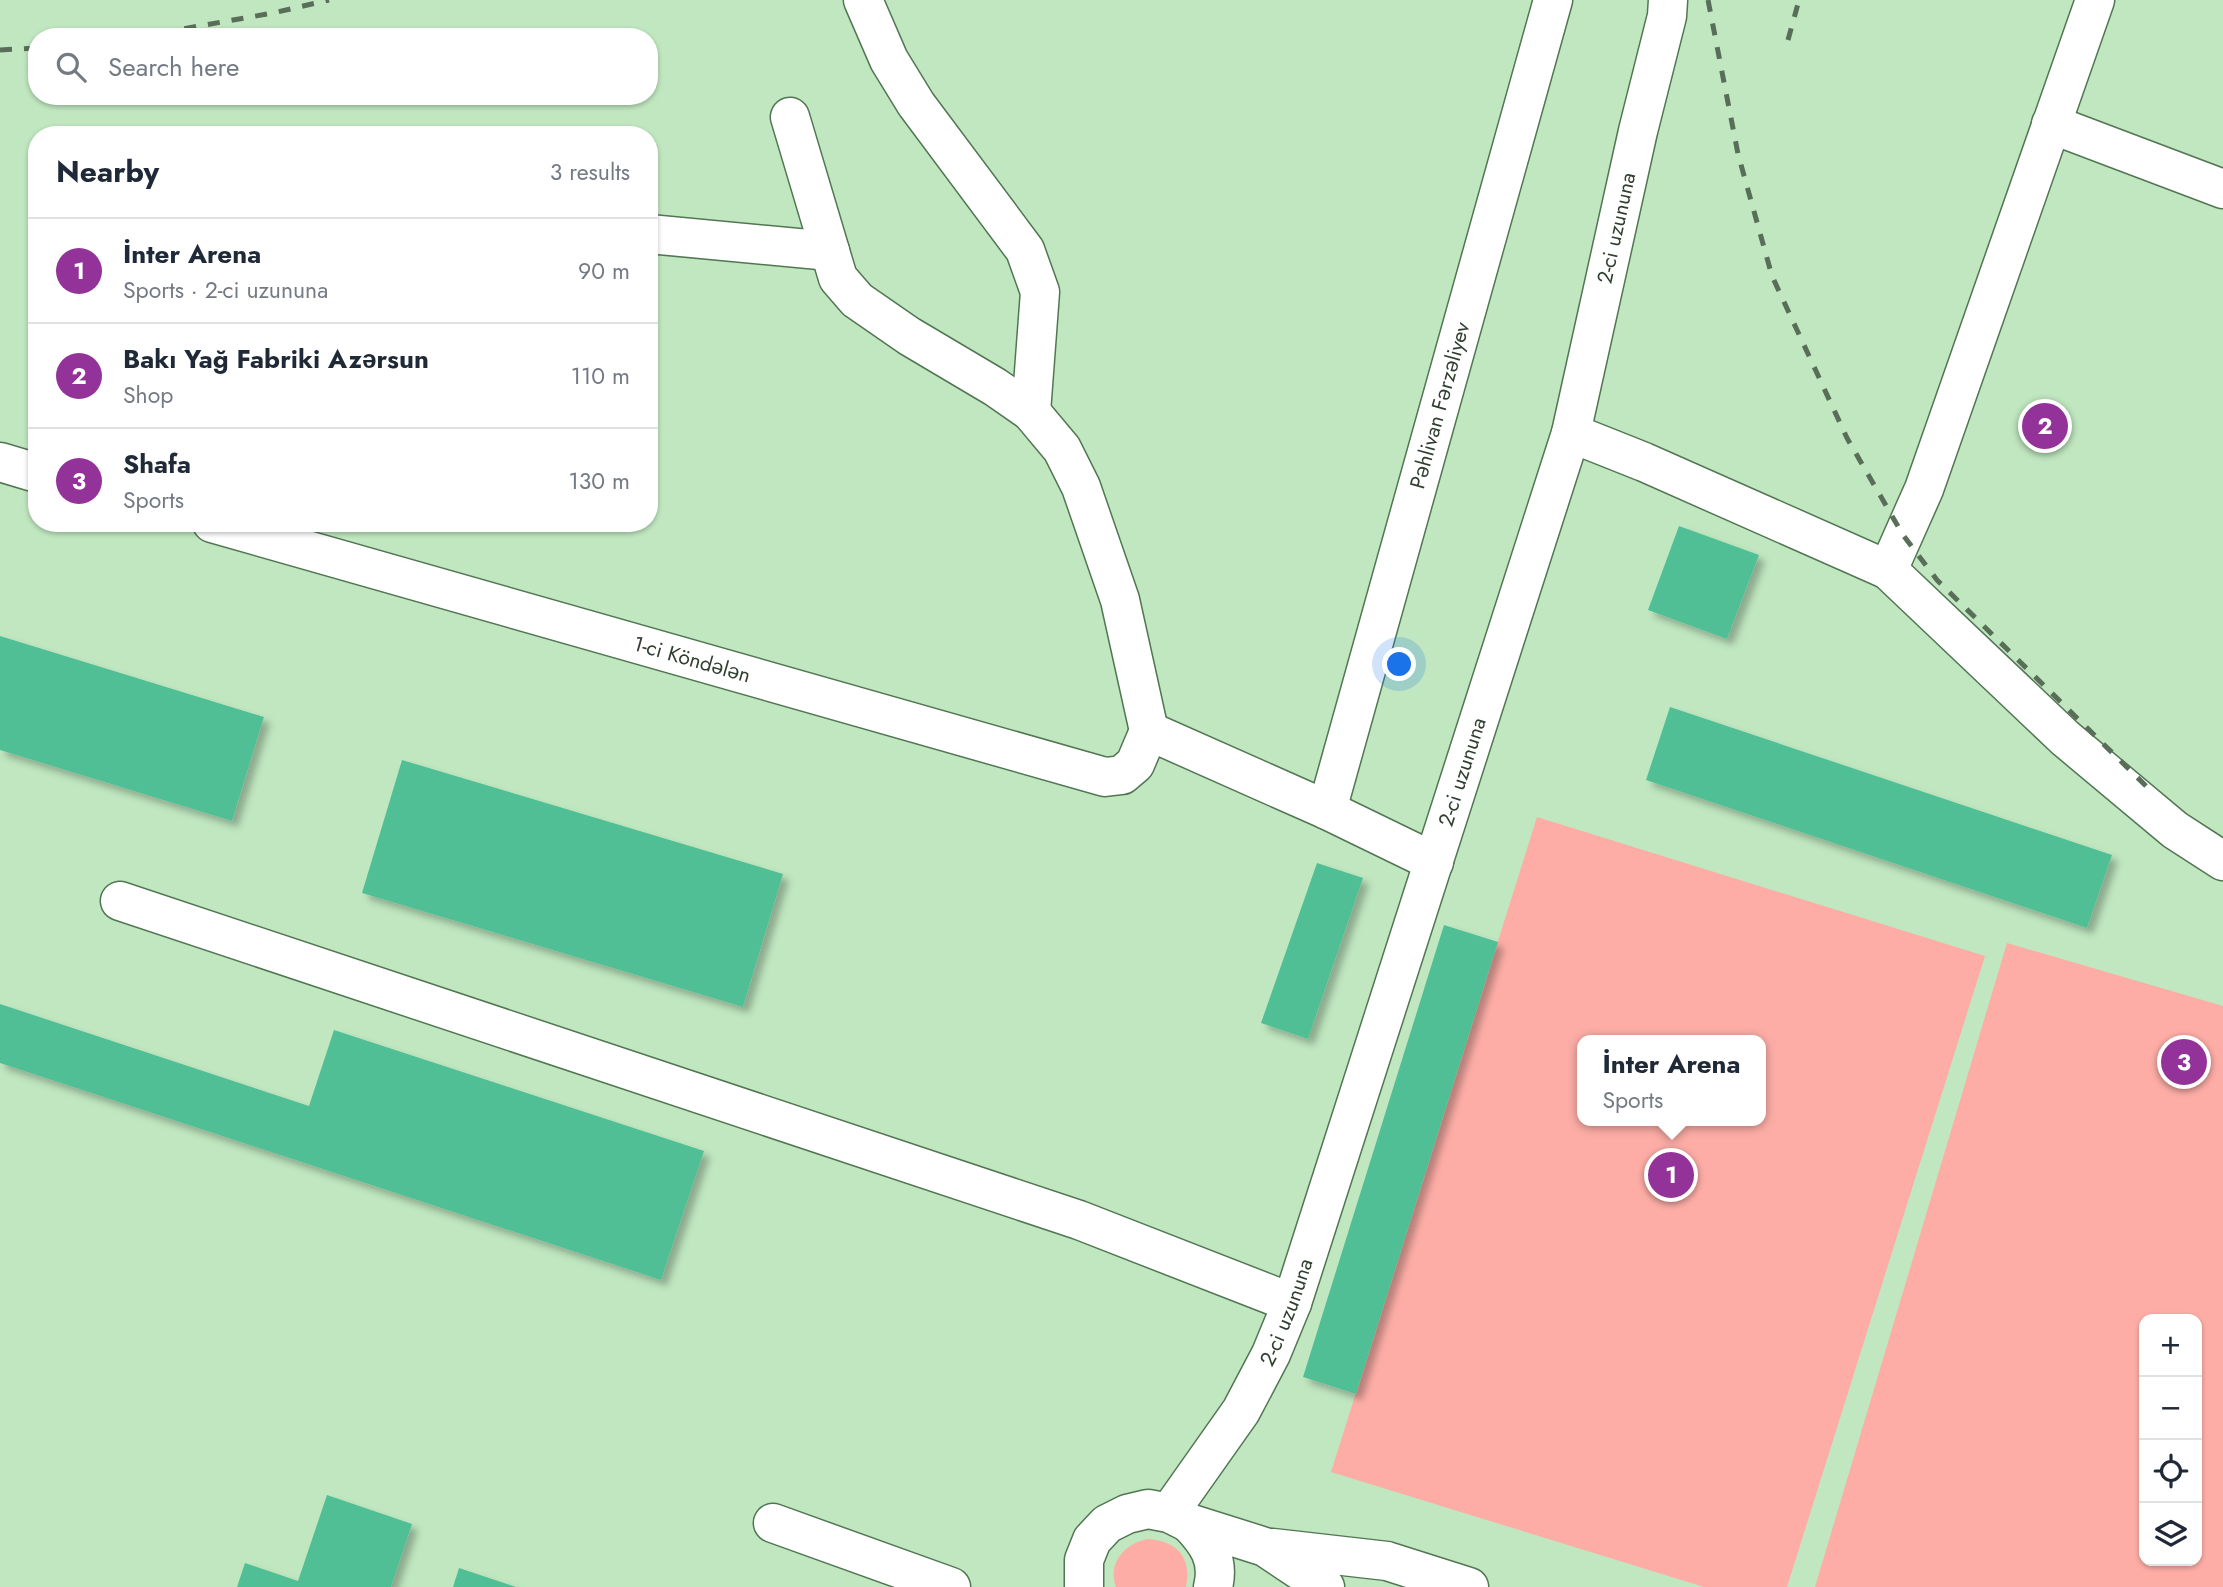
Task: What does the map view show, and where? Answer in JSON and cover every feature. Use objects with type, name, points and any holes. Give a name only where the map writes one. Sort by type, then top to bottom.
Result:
[{"type":"street","points":[[863,0],[889,60],[916,104],[1025,250],[1040,292],[1031,412]]},
{"type":"street","name":"Pəhlivan Fərzəliyev","points":[[1326,810],[1553,0]]},
{"type":"street","name":"2-ci uzununa","points":[[1179,1518],[1271,1354],[1292,1303],[1571,433],[1638,131],[1667,16],[1668,0]]},
{"type":"street","points":[[1888,570],[1924,489],[2095,0]]},
{"type":"street","points":[[790,117],[838,278],[857,300],[909,336],[995,387],[1031,412],[1062,449],[1081,486],[1120,600],[1149,731],[1326,810],[1434,862]]},
{"type":"street","points":[[2052,124],[2223,189]]},
{"type":"street","points":[[658,235],[830,251]]},
{"type":"street","points":[[1571,433],[1644,462],[1888,570],[2065,738],[2175,830],[2223,860]]},
{"type":"street","points":[[0,462],[28,470]]},
{"type":"street","name":"1-ci Köndələn","points":[[244,532],[1105,777],[1122,775],[1135,764],[1149,731]]},
{"type":"street","points":[[120,901],[1079,1220],[1292,1303]]},
{"type":"street","points":[[1084,1587],[1084,1560],[1092,1540],[1107,1524],[1126,1514],[1148,1510],[1265,1547],[1387,1561],[1469,1587]]},
{"type":"street","points":[[1179,1518],[1207,1542],[1213,1559],[1213,1587]]},
{"type":"street","points":[[773,1523],[950,1587]]},
{"type":"street","points":[[1265,1547],[1325,1587]]},
{"type":"shaded area","points":[[1537,817],[1985,956],[1787,1587],[1704,1587],[1331,1472]]},
{"type":"shaded area","points":[[2007,943],[2223,1006],[2223,1587],[1815,1587]]},
{"type":"shaded area","points":[[1148,1539],[1167,1543],[1180,1552],[1187,1567],[1186,1587],[1116,1587],[1114,1570],[1120,1556],[1132,1545]]},
{"type":"building","points":[[1679,526],[1759,555],[1727,639],[1648,610]]},
{"type":"building","points":[[0,636],[264,717],[232,821],[0,750]]},
{"type":"building","points":[[1670,707],[2112,855],[2087,928],[1646,780]]},
{"type":"building","points":[[402,760],[783,874],[743,1007],[362,893]]},
{"type":"building","points":[[1317,863],[1363,878],[1308,1039],[1261,1023]]},
{"type":"building","points":[[1444,925],[1498,942],[1356,1394],[1303,1377]]},
{"type":"building","points":[[0,1004],[309,1106],[334,1030],[704,1151],[661,1280],[0,1063]]},
{"type":"building","points":[[327,1495],[412,1524],[391,1587],[237,1587],[245,1563],[298,1581]]},
{"type":"building","points":[[459,1568],[516,1587],[453,1587]]},
{"type":"railway","points":[[188,28],[329,0]]},
{"type":"railway","points":[[1708,0],[1738,154],[1772,276],[1847,438],[1903,535],[1937,580],[2146,786]]},
{"type":"railway","points":[[1788,40],[1799,0]]},
{"type":"railway","points":[[0,50],[28,48]]},
{"type":"place","name":"Bakı Yağ Fabriki Azərsun","points":[[2045,426]]},
{"type":"place","name":"Shafa","points":[[2184,1062]]},
{"type":"place","name":"İnter Arena","points":[[1671,1175]]}]
